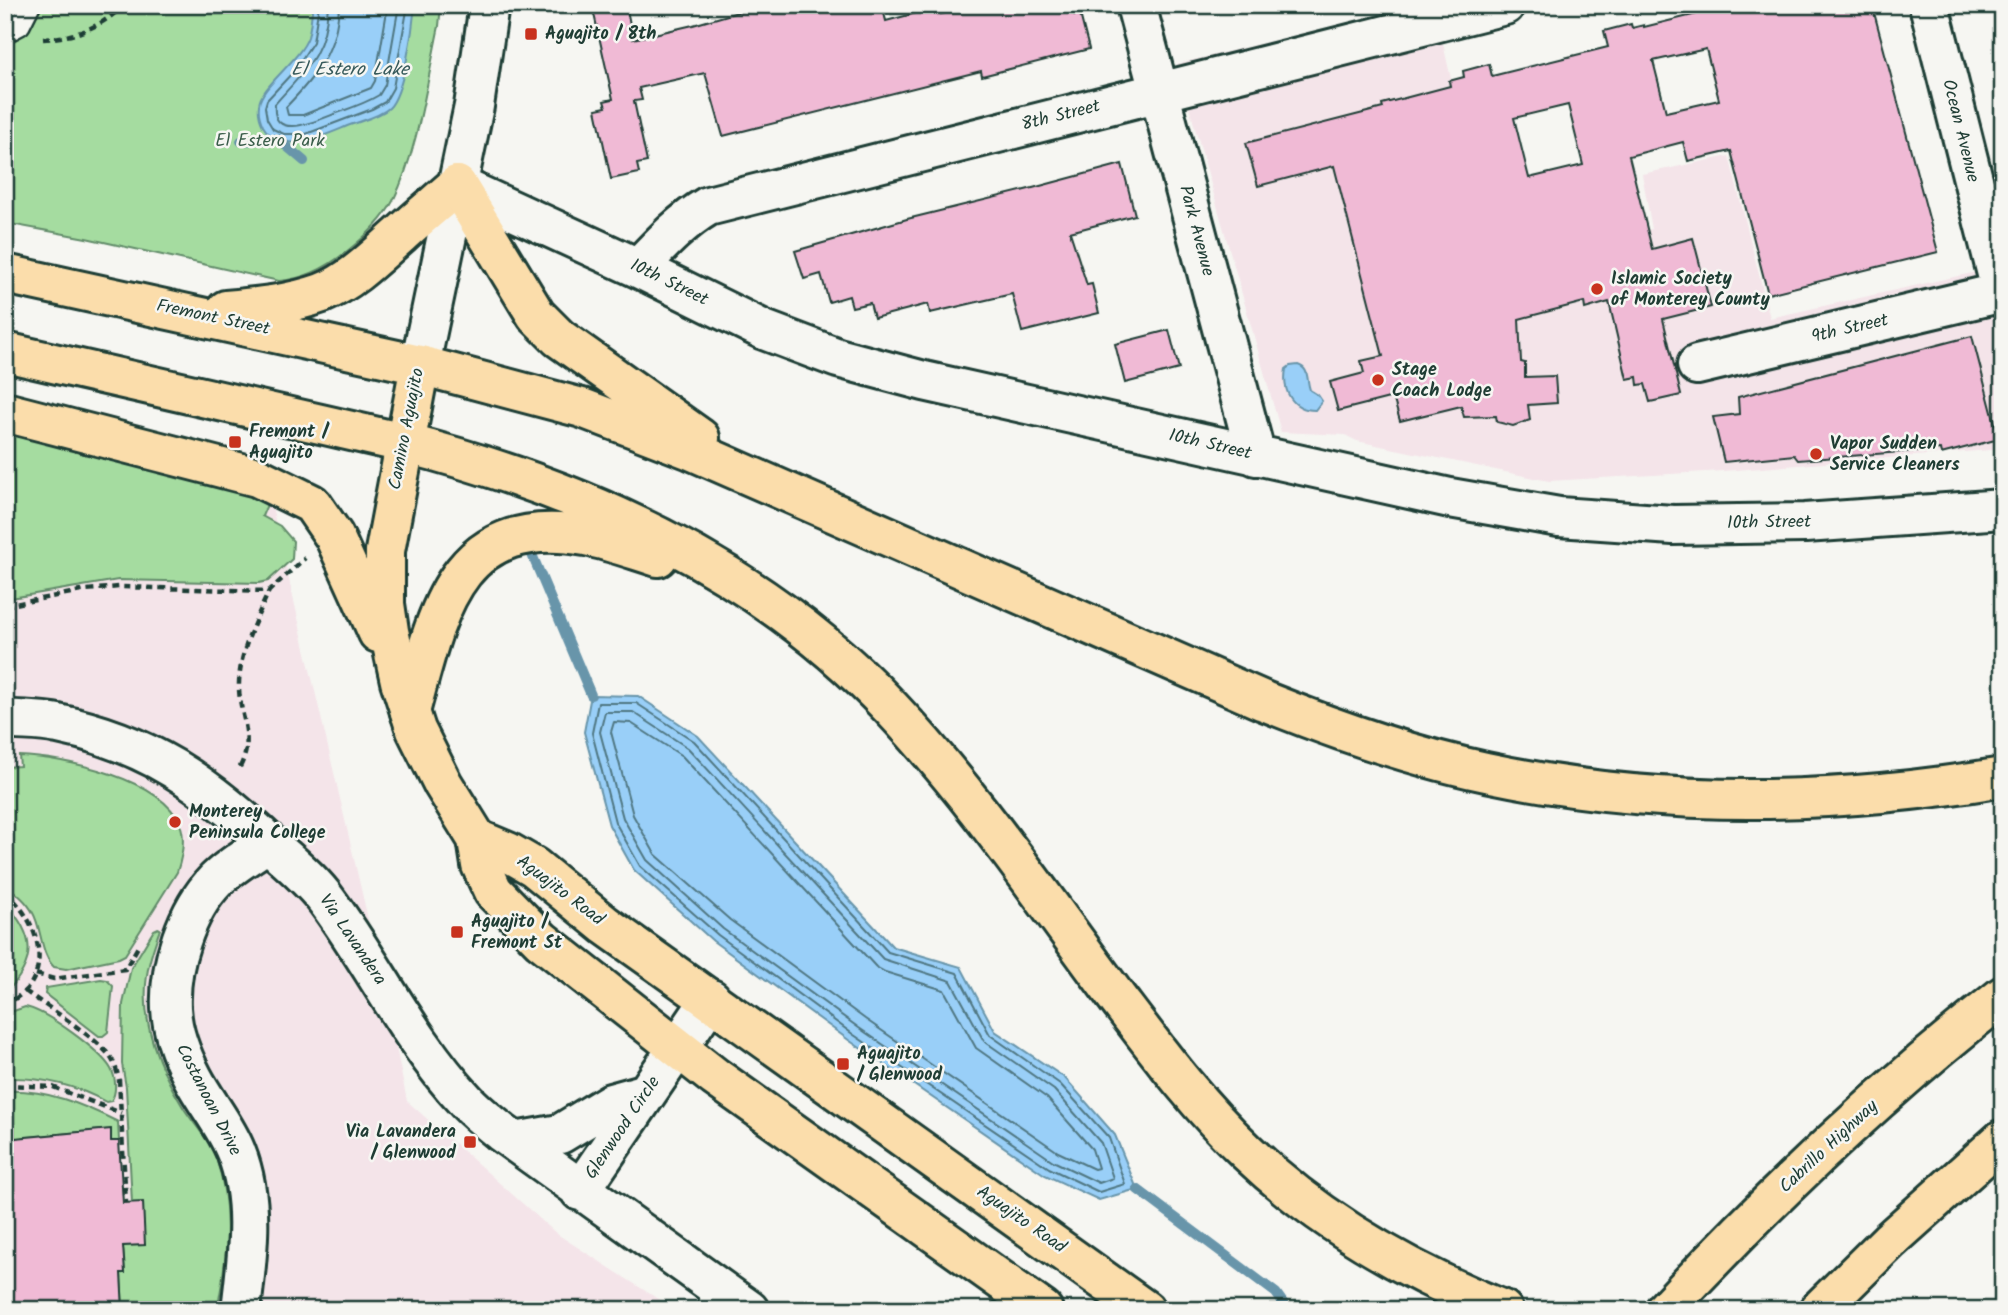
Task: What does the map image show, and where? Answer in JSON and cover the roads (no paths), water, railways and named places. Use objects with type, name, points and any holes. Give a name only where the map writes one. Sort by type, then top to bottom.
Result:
[{"type":"main road","points":[[187,313],[265,307],[325,292],[373,260],[457,186],[525,302],[547,327],[762,481],[1276,706],[1336,729],[1410,753],[1486,772],[1560,785],[1715,799],[1868,795],[1945,787],[2003,777]]},
{"type":"main road","name":"Fremont Street","points":[[5,274],[420,365],[544,397],[607,416],[762,481]]},
{"type":"main road","points":[[5,352],[404,443],[467,460],[578,499],[681,547],[740,583],[826,648],[889,706],[914,734],[963,793],[1167,1064],[1246,1152],[1305,1201],[1369,1246],[1436,1282],[1503,1310]]},
{"type":"main road","name":"Camino Aguajito","points":[[420,365],[388,526],[385,604],[391,643],[410,712],[434,768],[477,839]]},
{"type":"main road","points":[[5,412],[257,477],[312,504],[334,536],[346,561],[410,712]]},
{"type":"main road","points":[[410,712],[432,634],[447,597],[468,565],[499,542],[543,533],[587,536],[740,583]]},
{"type":"main road","points":[[477,839],[481,865],[493,891],[552,948],[715,1077],[1023,1304]]},
{"type":"main road","name":"Aguajito Road","points":[[477,839],[534,867],[605,925],[1145,1310]]},
{"type":"main road","name":"Cabrillo Highway","points":[[1665,1310],[1788,1184],[1873,1105],[2003,996]]},
{"type":"main road","points":[[1819,1310],[1854,1274],[2003,1139]]},
{"type":"street","name":"Camino Aguajito","points":[[420,365],[474,106],[489,5]]},
{"type":"street","name":"Park Avenue","points":[[1136,5],[1256,456]]},
{"type":"street","name":"8th Street","points":[[638,268],[676,229],[708,206],[1505,5]]},
{"type":"street","name":"Ocean Avenue","points":[[1929,5],[2002,294]]},
{"type":"street","name":"10th Street","points":[[457,186],[638,268],[764,330],[838,358],[924,381],[1450,498],[1559,517],[1673,524],[1804,523],[2003,509]]},
{"type":"street","name":"9th Street","points":[[1697,365],[2002,294]]},
{"type":"street","name":"Via Lavandera","points":[[5,719],[55,723],[100,734],[143,752],[191,778],[220,799],[325,897],[440,1071],[467,1102],[580,1191]]},
{"type":"street","name":"Costanoan Drive","points":[[241,1310],[248,1233],[248,1205],[243,1176],[236,1151],[193,1079],[177,1040],[171,1009],[172,983],[180,948],[199,905],[215,881],[268,842]]},
{"type":"street","name":"Glenwood Circle","points":[[711,999],[580,1191],[710,1297],[749,1310]]},
{"type":"street","points":[[515,1142],[560,1133],[611,1103],[647,1093]]},
{"type":"lane","points":[[5,33],[20,25],[30,5]]},
{"type":"water","name":"El Estero Lake","points":[[313,5],[415,5],[403,75],[394,100],[381,114],[316,138],[281,141],[271,136],[263,126],[259,105],[266,90],[304,46]]},
{"type":"water","points":[[1298,365],[1306,372],[1310,390],[1322,401],[1315,410],[1300,407],[1287,392],[1286,369]]},
{"type":"water","points":[[591,695],[638,696],[698,736],[893,947],[961,967],[995,1031],[1065,1078],[1115,1135],[1137,1189],[1099,1200],[1045,1175],[850,1041],[713,941],[634,870],[609,825],[584,732]]},
{"type":"waterway","points":[[241,141],[278,139],[304,161]]},
{"type":"waterway","points":[[528,545],[591,695]]},
{"type":"waterway","points":[[1137,1189],[1276,1293],[1288,1310]]},
{"type":"place","name":"Aguajito / 8th","points":[[531,34]]},
{"type":"place","name":"Islamic Society of Monterey County","points":[[1597,289]]},
{"type":"place","name":"Stage Coach Lodge","points":[[1378,380]]},
{"type":"place","name":"Fremont / Aguajito","points":[[235,442]]},
{"type":"place","name":"Vapor Sudden Service Cleaners","points":[[1816,454]]},
{"type":"place","name":"Monterey Peninsula College","points":[[175,822]]},
{"type":"place","name":"Aguajito / Fremont St","points":[[457,932]]},
{"type":"place","name":"Aguajito / Glenwood","points":[[843,1064]]},
{"type":"place","name":"Via Lavandera / Glenwood","points":[[470,1142]]},
{"type":"park label","name":"El Estero Park","points":[[270,141]]}]
